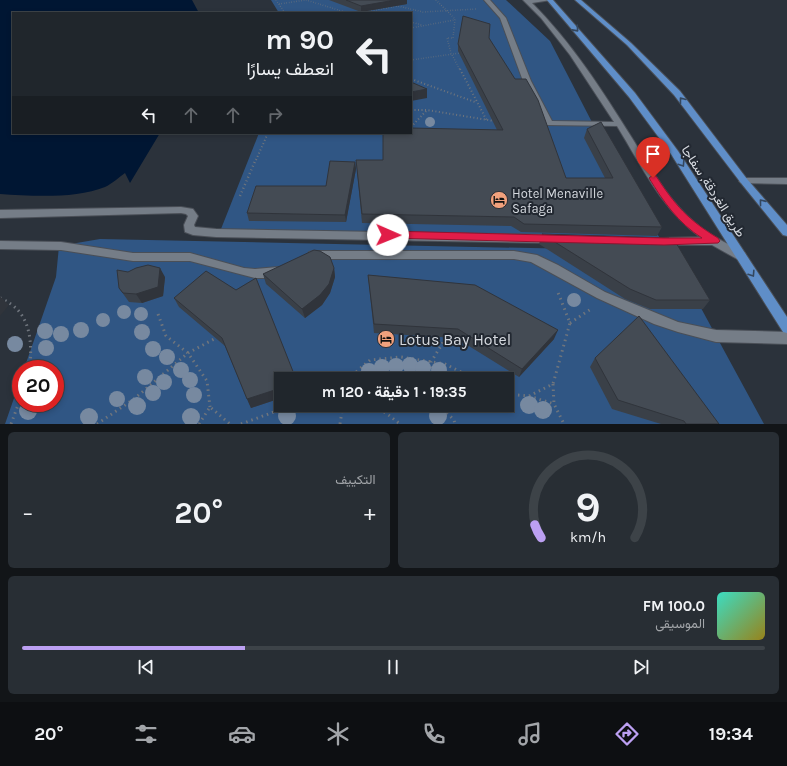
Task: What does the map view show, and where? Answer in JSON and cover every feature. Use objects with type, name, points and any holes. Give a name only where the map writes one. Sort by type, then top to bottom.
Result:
[{"type":"main road","name":"طريق الغردقة, سفاجا","points":[[549,0],[632,95],[674,153],[787,328]]},
{"type":"main road","name":"طريق الغردقة, سفاجا","points":[[578,0],[629,44],[677,93],[744,181],[787,232]]},
{"type":"street","points":[[487,0],[503,18],[527,81],[549,123],[619,124]]},
{"type":"street","points":[[527,1],[549,0]]},
{"type":"street","points":[[527,1],[549,24],[578,60],[666,198],[683,219],[698,231],[741,256]]},
{"type":"street","points":[[744,181],[787,181]]},
{"type":"street","points":[[0,214],[181,210],[189,211],[192,216],[189,229],[201,232],[561,239]]},
{"type":"street","points":[[648,241],[715,241]]},
{"type":"street","points":[[0,245],[59,246],[134,257],[191,257],[242,272],[259,275],[275,272],[290,266]]},
{"type":"street","points":[[302,259],[315,254],[514,255],[533,258],[607,297],[658,320],[716,336],[787,338]]},
{"type":"path","points":[[276,0],[284,12]]},
{"type":"path","points":[[279,4],[306,0],[345,12]]},
{"type":"path","points":[[436,0],[455,20],[453,38],[448,38],[451,53],[486,121]]},
{"type":"path","points":[[365,12],[398,6],[423,12],[448,12],[494,8]]},
{"type":"path","points":[[412,28],[455,20]]},
{"type":"path","points":[[412,22],[423,26]]},
{"type":"path","points":[[412,60],[451,53],[467,52]]},
{"type":"path","points":[[412,79],[476,102]]},
{"type":"path","points":[[412,110],[427,110],[486,121],[494,121]]},
{"type":"path","points":[[412,126],[427,110]]},
{"type":"path","points":[[240,196],[268,134]]},
{"type":"path","points":[[547,265],[570,323],[553,384],[554,404],[564,424]]},
{"type":"path","points":[[570,323],[607,297]]},
{"type":"path","points":[[0,298],[10,300],[26,320],[32,345],[31,360]]},
{"type":"path","points":[[158,314],[166,336],[188,353],[207,381],[210,407],[199,424]]},
{"type":"path","points":[[431,372],[431,362],[449,331]]},
{"type":"path","points":[[97,424],[134,399],[188,353],[216,338]]},
{"type":"path","points":[[356,372],[370,360],[401,357],[445,364],[461,372]]},
{"type":"path","points":[[529,396],[553,384]]},
{"type":"path","points":[[514,395],[529,396],[554,404]]},
{"type":"path","points":[[210,407],[230,424]]},
{"type":"path","points":[[11,424],[15,412]]},
{"type":"path","points":[[241,424],[274,412]]},
{"type":"path","points":[[340,424],[342,412]]},
{"type":"path","points":[[384,412],[400,424]]},
{"type":"path","points":[[447,412],[454,420],[455,424]]},
{"type":"shaded area","points":[[0,0],[192,0],[198,12],[12,12],[12,134],[159,134],[130,183],[125,173],[105,187],[93,191],[53,196],[0,194]]},
{"type":"shaded area","points":[[271,0],[506,0],[550,41],[595,128],[652,228],[661,239],[221,229],[259,134],[412,134],[412,12],[278,12]]},
{"type":"shaded area","points":[[100,239],[670,251],[764,424],[5,424],[12,404],[12,412],[64,412],[64,360],[27,360],[56,277],[59,246]]},
{"type":"building","points":[[346,0],[395,0],[361,6]]},
{"type":"building","points":[[463,16],[490,24],[489,38],[515,79],[526,79],[538,100],[566,178],[613,178],[587,129],[601,122],[662,227],[524,224],[514,217],[362,214],[356,160],[383,160],[383,134],[412,134],[412,128],[503,130],[458,44]]},
{"type":"building","points":[[412,82],[427,89],[412,92]]},
{"type":"building","points":[[330,161],[355,162],[345,215],[247,213],[256,186],[326,186]]},
{"type":"building","points":[[542,234],[669,238],[671,241],[675,241],[710,300],[656,300],[630,289]]},
{"type":"building","points":[[314,250],[320,251],[330,257],[334,268],[329,284],[320,295],[302,309],[263,274]]},
{"type":"building","points":[[148,265],[160,268],[158,287],[136,294],[123,293],[119,288],[117,270],[128,272]]},
{"type":"building","points":[[206,271],[236,290],[256,278],[293,372],[274,372],[274,390],[247,399],[222,338],[174,298]]},
{"type":"building","points":[[368,275],[475,285],[558,330],[522,369],[458,329],[374,324]]},
{"type":"building","points":[[639,316],[719,424],[686,424],[684,421],[618,400],[595,358]]},
{"type":"place","name":"Hotel Menaville Safaga","points":[[499,200]]},
{"type":"place","name":"Lotus Bay Hotel","points":[[386,339]]},
{"type":"route","points":[[388,235],[664,242],[715,241],[698,231],[683,219],[666,198],[653,178]]}]
